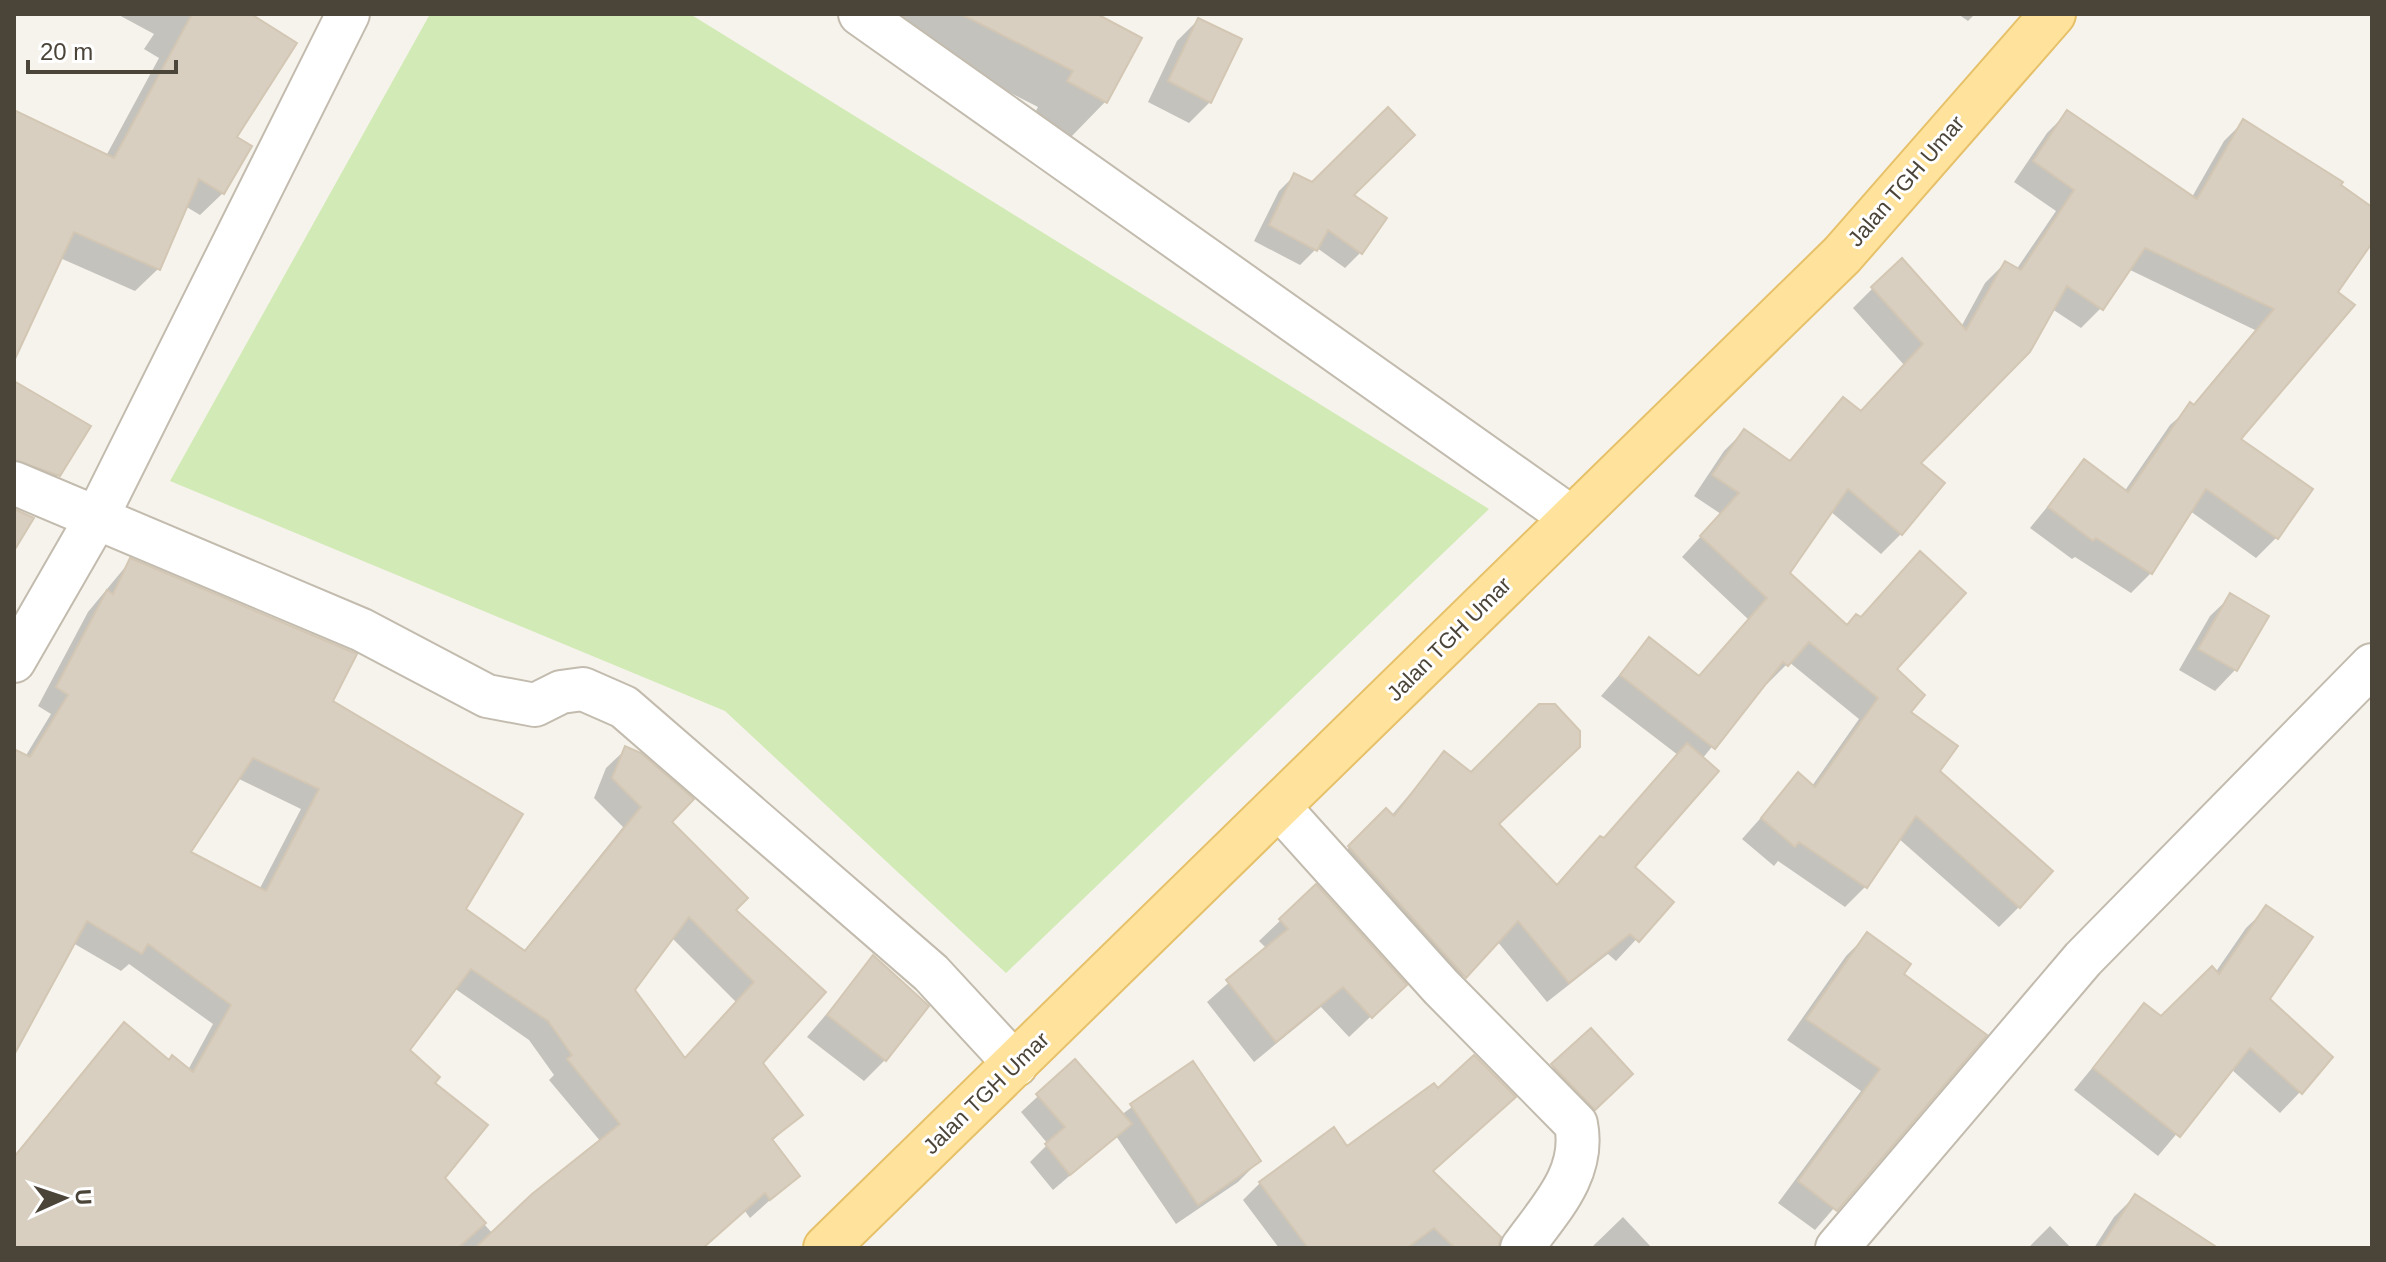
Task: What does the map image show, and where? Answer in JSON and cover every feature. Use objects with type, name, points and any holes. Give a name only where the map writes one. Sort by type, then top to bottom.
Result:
[{"type":"main road","name":"Jalan TGH Umar","points":[[826,1248],[1842,255],[2053,14]]},
{"type":"street","points":[[14,661],[97,517],[348,14]]},
{"type":"street","points":[[860,14],[1572,518]]},
{"type":"street","points":[[14,483],[362,630],[487,696],[535,705],[561,692],[583,689],[624,707],[931,973],[1016,1065]]},
{"type":"street","points":[[1837,1248],[2083,959],[2372,665]]},
{"type":"street","points":[[1279,807],[1441,987],[1576,1124],[1579,1140],[1577,1165],[1562,1192],[1522,1248]]},
{"type":"green space","points":[[430,14],[690,14],[1489,509],[1006,973],[725,711],[170,481]]},
{"type":"building","points":[[192,14],[251,14],[297,43],[237,137],[252,146],[224,194],[199,179],[160,270],[74,232],[14,361],[14,110],[114,158]]},
{"type":"building","points":[[961,14],[1097,14],[1142,38],[1107,103],[1067,81],[1073,71]]},
{"type":"building","points":[[1198,18],[1242,39],[1211,103],[1168,81]]},
{"type":"building","points":[[1388,107],[1415,135],[1354,195],[1387,218],[1362,254],[1328,230],[1317,251],[1269,225],[1294,173],[1312,182]]},
{"type":"building","points":[[2067,110],[2197,199],[2243,119],[2343,182],[2341,185],[2372,207],[2372,243],[2338,292],[2355,305],[2241,439],[2313,489],[2278,539],[2206,489],[2152,574],[2096,538],[2093,541],[2048,507],[2084,459],[2128,492],[2190,402],[2194,405],[2274,309],[2145,248],[2103,310],[2067,286],[2030,352],[1921,463],[1945,483],[1902,535],[1848,489],[1790,573],[1847,625],[1856,614],[1861,617],[1920,551],[1966,593],[1897,669],[1925,695],[1911,712],[1958,746],[1940,771],[2053,871],[2020,908],[1916,816],[1867,888],[1799,842],[1795,847],[1761,818],[1798,772],[1815,787],[1878,698],[1809,642],[1788,666],[1783,662],[1715,749],[1620,675],[1649,637],[1699,676],[1767,598],[1700,536],[1739,493],[1712,475],[1744,429],[1790,461],[1843,397],[1861,411],[1923,344],[1871,287],[1902,258],[1966,330],[2005,261],[2021,270],[2074,190],[2033,161]]},
{"type":"building","points":[[14,381],[91,426],[60,476],[14,460]]},
{"type":"building","points":[[14,509],[34,518],[14,551]]},
{"type":"building","points":[[130,558],[357,654],[333,701],[523,814],[466,909],[525,951],[641,807],[612,778],[625,746],[641,753],[694,799],[672,822],[748,898],[736,910],[826,992],[763,1063],[803,1115],[772,1139],[800,1176],[770,1200],[765,1193],[703,1248],[475,1248],[532,1194],[620,1124],[567,1059],[572,1055],[548,1021],[471,969],[410,1050],[440,1077],[435,1083],[488,1125],[445,1178],[486,1223],[458,1248],[14,1248],[14,1157],[124,1022],[169,1060],[172,1055],[193,1072],[231,1005],[148,944],[142,954],[87,921],[14,1055],[14,749],[30,757],[68,695],[56,687],[107,590],[113,594]],"holes":[[[253,758],[319,789],[266,891],[191,852]],[[689,917],[754,982],[685,1058],[635,990]]]},
{"type":"building","points":[[2230,593],[2269,616],[2237,671],[2198,649]]},
{"type":"building","points":[[1539,704],[1555,704],[1580,731],[1580,747],[1499,824],[1557,885],[1600,836],[1604,838],[1687,743],[1719,771],[1635,867],[1674,902],[1639,942],[1630,934],[1569,983],[1518,921],[1466,978],[1348,846],[1386,808],[1394,816],[1444,751],[1471,772]]},
{"type":"building","points":[[1316,884],[1407,985],[1372,1018],[1343,987],[1276,1042],[1226,980],[1288,929],[1279,919]]},
{"type":"building","points":[[2266,905],[2313,937],[2270,999],[2333,1057],[2302,1094],[2250,1048],[2180,1137],[2093,1068],[2144,1003],[2161,1016],[2212,966],[2219,974]]},
{"type":"building","points":[[1867,932],[1911,964],[1904,974],[1987,1035],[1837,1211],[1798,1181],[1880,1069],[1806,1019]]},
{"type":"building","points":[[873,955],[929,1006],[886,1061],[827,1015]]},
{"type":"building","points":[[1591,1028],[1633,1074],[1595,1110],[1551,1064]]},
{"type":"building","points":[[1474,1055],[1516,1097],[1433,1171],[1501,1237],[1498,1248],[1455,1248],[1434,1228],[1407,1248],[1308,1248],[1259,1182],[1334,1127],[1347,1146],[1434,1083],[1438,1088]]},
{"type":"building","points":[[1075,1059],[1132,1124],[1070,1175],[1045,1144],[1065,1127],[1036,1094]]},
{"type":"building","points":[[1193,1061],[1261,1161],[1198,1205],[1130,1104]]},
{"type":"building","points":[[2135,1194],[2218,1248],[2100,1248]]}]
